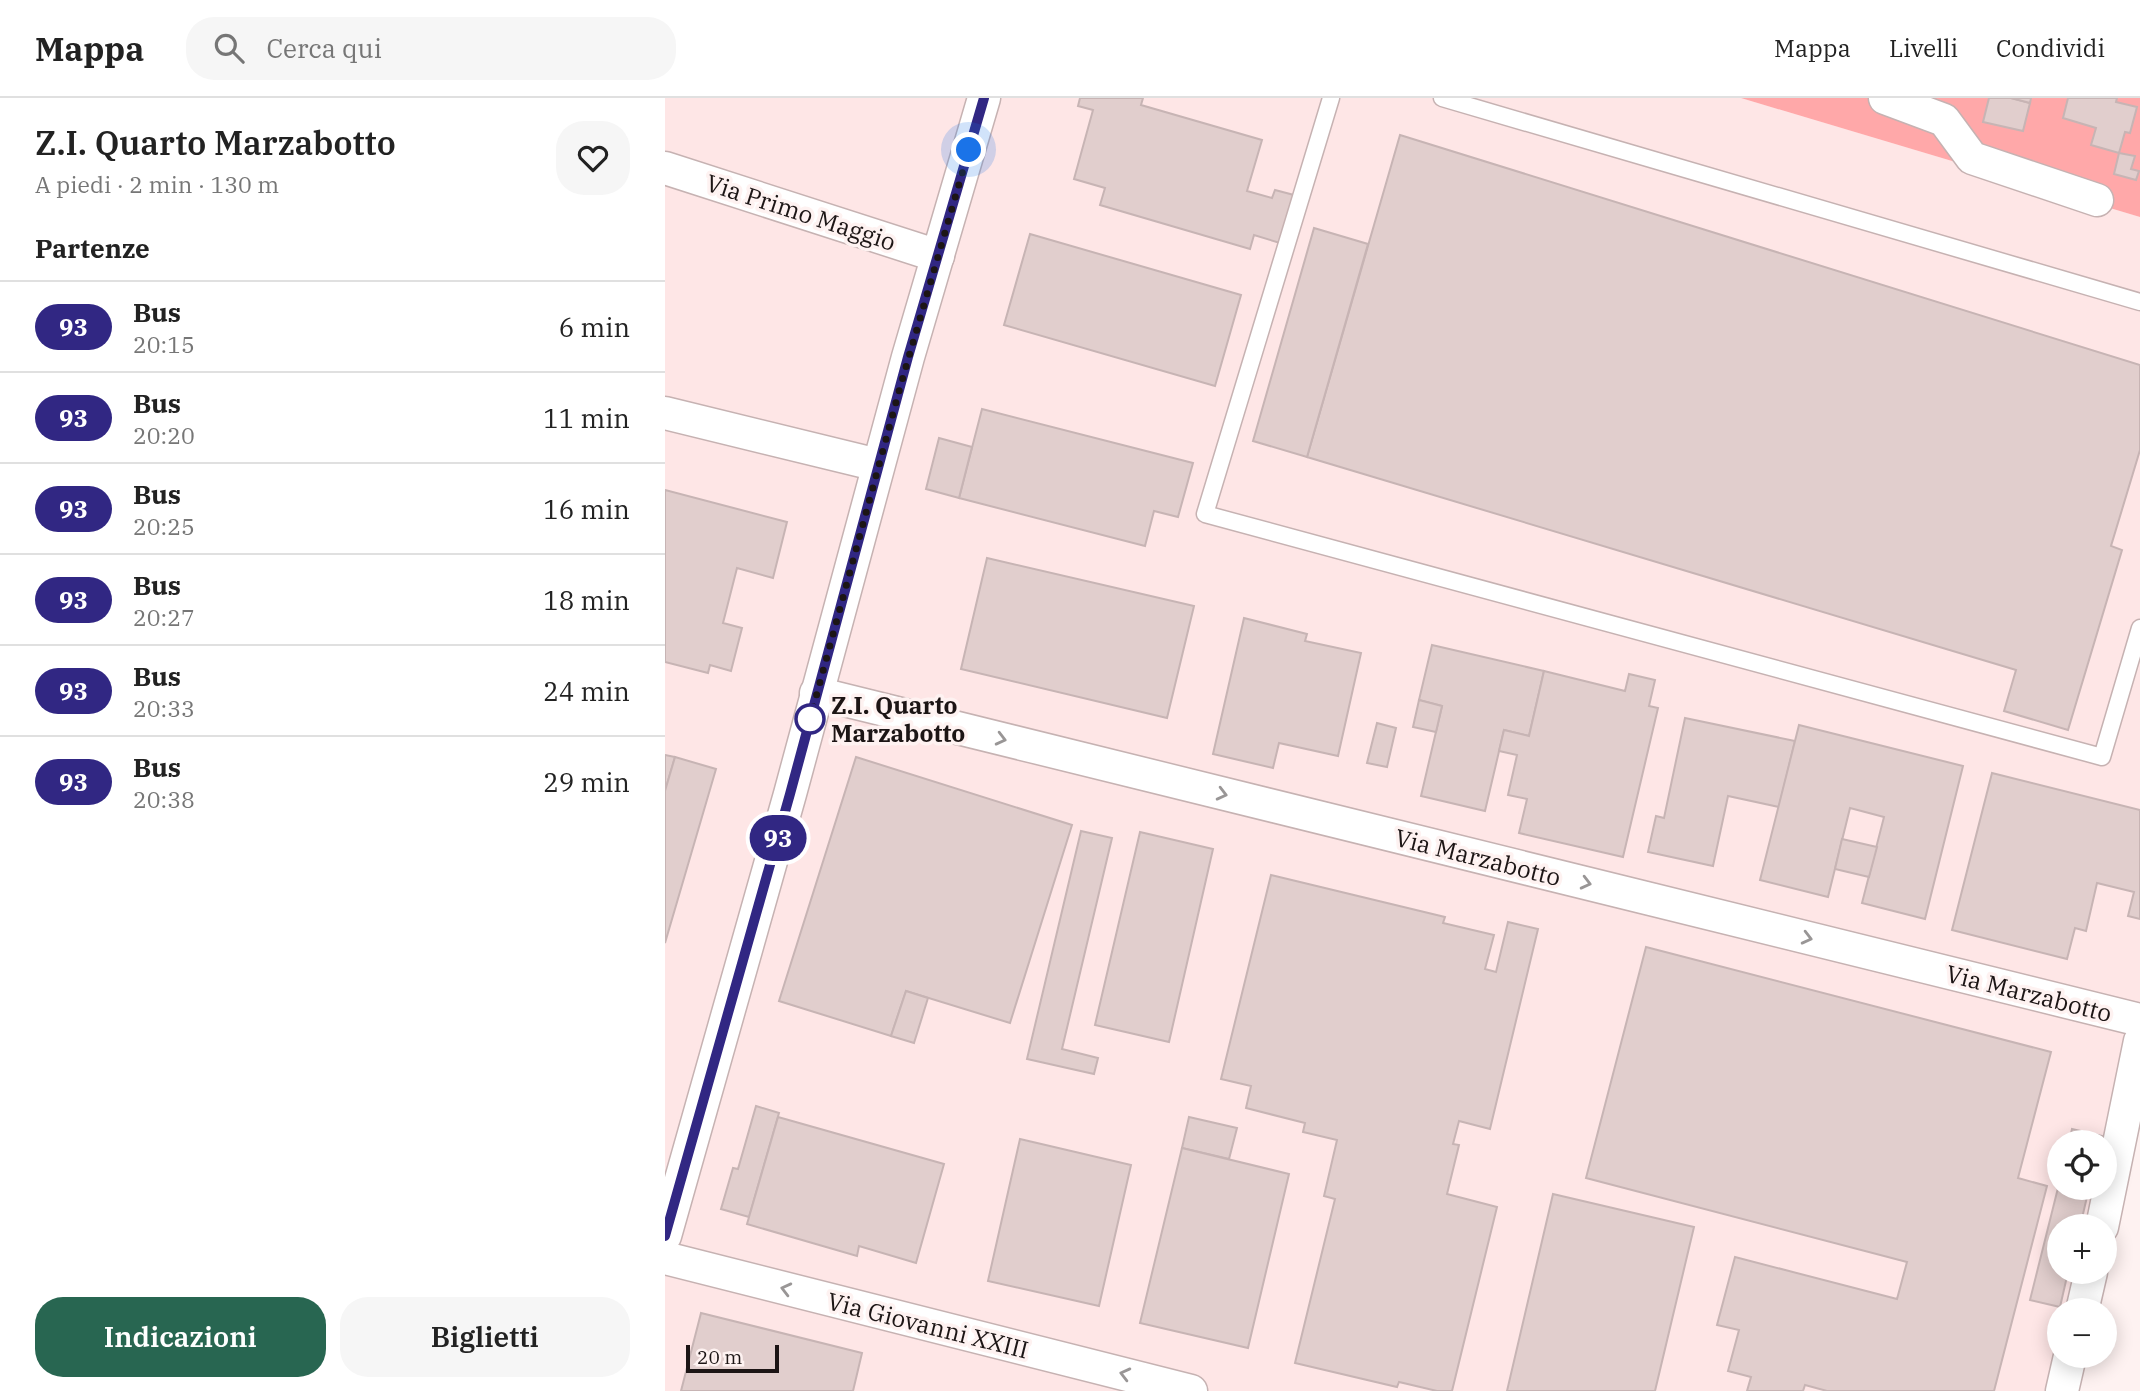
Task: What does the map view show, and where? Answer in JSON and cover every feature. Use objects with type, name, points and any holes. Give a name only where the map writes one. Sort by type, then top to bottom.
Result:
[{"type":"street","points":[[665,1236],[790,794],[878,465],[984,98]]},
{"type":"street","points":[[1885,98],[1944,121],[1972,158],[2097,200]]},
{"type":"street","name":"Via Primo Maggio","points":[[665,168],[938,256]]},
{"type":"street","points":[[665,413],[878,465]]},
{"type":"street","name":"Via Marzabotto","points":[[816,694],[2140,1020]]},
{"type":"street","points":[[2105,1214],[2140,1041]]},
{"type":"street","name":"Via Giovanni XXIII","points":[[665,1258],[1191,1391]]},
{"type":"street","points":[[2062,1391],[2067,1368]]},
{"type":"lane","points":[[1331,98],[1205,514],[2102,757],[2140,628]]},
{"type":"lane","points":[[1441,98],[2140,302]]},
{"type":"shaded area","points":[[665,98],[1741,98],[2140,217],[2140,1110],[2115,1214],[2047,1214],[2047,1284],[2098,1284],[2095,1298],[2047,1298],[2047,1368],[2064,1368],[2073,1391],[665,1391]]},
{"type":"shaded area","points":[[1741,98],[2140,98],[2140,217]]},
{"type":"building","points":[[1080,98],[1143,98],[1141,105],[1262,140],[1247,191],[1272,198],[1275,190],[1294,195],[1280,243],[1254,235],[1250,249],[1100,205],[1105,188],[1074,179],[1093,110],[1078,106]]},
{"type":"building","points":[[1989,98],[2011,98],[2030,103],[2023,131],[1983,122]]},
{"type":"building","points":[[2011,98],[2031,98],[2030,103]]},
{"type":"building","points":[[2068,98],[2117,98],[2116,102],[2137,107],[2130,133],[2125,132],[2119,153],[2091,145],[2096,128],[2063,118]]},
{"type":"building","points":[[1400,135],[2140,365],[2140,450],[2111,546],[2122,550],[2068,730],[2004,711],[2016,670],[1307,457]]},
{"type":"building","points":[[2119,153],[2135,156],[2131,169],[2139,171],[2136,180],[2114,174]]},
{"type":"building","points":[[1314,228],[1368,244],[1307,457],[1253,441]]},
{"type":"building","points":[[1030,234],[1241,295],[1215,386],[1004,325]]},
{"type":"building","points":[[982,409],[1193,463],[1178,517],[1154,511],[1145,546],[959,498]]},
{"type":"building","points":[[939,438],[972,447],[959,498],[926,489]]},
{"type":"building","points":[[665,490],[787,522],[773,578],[737,568],[723,623],[742,628],[731,671],[710,665],[708,673],[665,662]]},
{"type":"building","points":[[987,558],[1194,606],[1167,718],[961,669]]},
{"type":"building","points":[[1244,618],[1307,634],[1305,641],[1361,653],[1338,756],[1279,743],[1273,768],[1213,754]]},
{"type":"building","points":[[1432,645],[1544,671],[1529,736],[1504,730],[1485,811],[1421,796],[1442,706],[1419,700]]},
{"type":"building","points":[[1544,671],[1625,691],[1629,674],[1655,680],[1649,706],[1658,708],[1623,857],[1519,833],[1527,799],[1508,795],[1517,755],[1499,751],[1504,730],[1529,736]]},
{"type":"building","points":[[1419,700],[1442,706],[1436,732],[1413,727]]},
{"type":"building","points":[[1685,718],[1795,741],[1779,807],[1728,796],[1713,866],[1648,852],[1656,816],[1664,818]]},
{"type":"building","points":[[1377,723],[1396,728],[1387,767],[1367,763]]},
{"type":"building","points":[[1799,725],[1963,766],[1925,919],[1862,903],[1884,817],[1850,808],[1828,897],[1760,880]]},
{"type":"building","points":[[665,755],[675,757],[665,791]]},
{"type":"building","points":[[675,757],[716,769],[665,943],[665,791]]},
{"type":"building","points":[[856,757],[1072,825],[1010,1023],[906,991],[891,1036],[779,1001]]},
{"type":"building","points":[[1992,773],[2140,810],[2140,919],[2128,916],[2134,892],[2097,883],[2086,931],[2075,928],[2067,959],[1952,930]]},
{"type":"building","points":[[1081,831],[1112,838],[1062,1049],[1098,1058],[1094,1074],[1027,1059]]},
{"type":"building","points":[[1140,832],[1213,849],[1169,1042],[1095,1025]]},
{"type":"building","points":[[1842,839],[1877,847],[1869,877],[1835,869]]},
{"type":"building","points":[[1271,875],[1445,917],[1443,923],[1494,935],[1485,969],[1496,972],[1508,922],[1538,929],[1490,1129],[1459,1121],[1453,1144],[1459,1145],[1447,1194],[1497,1207],[1452,1391],[1437,1391],[1399,1382],[1397,1387],[1295,1363],[1335,1199],[1324,1196],[1337,1140],[1303,1132],[1305,1123],[1246,1108],[1251,1086],[1221,1079]]},
{"type":"building","points":[[1646,947],[2051,1052],[2018,1178],[2047,1186],[1994,1391],[1827,1391],[1805,1385],[1803,1391],[1747,1391],[1751,1377],[1728,1371],[1739,1330],[1717,1325],[1735,1257],[1897,1299],[1907,1262],[1586,1178]]},
{"type":"building","points":[[906,991],[928,998],[914,1043],[891,1036]]},
{"type":"building","points":[[756,1106],[779,1113],[749,1217],[721,1209],[733,1168],[738,1169]]},
{"type":"building","points":[[778,1117],[944,1164],[916,1263],[859,1246],[857,1256],[747,1224]]},
{"type":"building","points":[[1189,1117],[1237,1128],[1229,1159],[1182,1148]]},
{"type":"building","points":[[1020,1139],[1131,1165],[1099,1306],[988,1281]]},
{"type":"building","points":[[1182,1148],[1289,1174],[1248,1348],[1140,1323]]},
{"type":"building","points":[[1553,1194],[1694,1227],[1655,1391],[1507,1391]]},
{"type":"building","points":[[2055,1200],[2086,1200],[2083,1214],[2052,1214]]},
{"type":"building","points":[[2047,1232],[2047,1284],[2065,1284],[2062,1298],[2047,1298],[2047,1304],[2030,1300]]},
{"type":"building","points":[[701,1313],[862,1353],[853,1391],[681,1391]]},
{"type":"bus line","name":"93","points":[[665,1236],[790,794],[908,357],[984,98]]},
{"type":"place","name":"Z.I. Quarto Marzabotto","points":[[810,719]]},
{"type":"route","points":[[810,719],[901,384],[969,150]]}]
